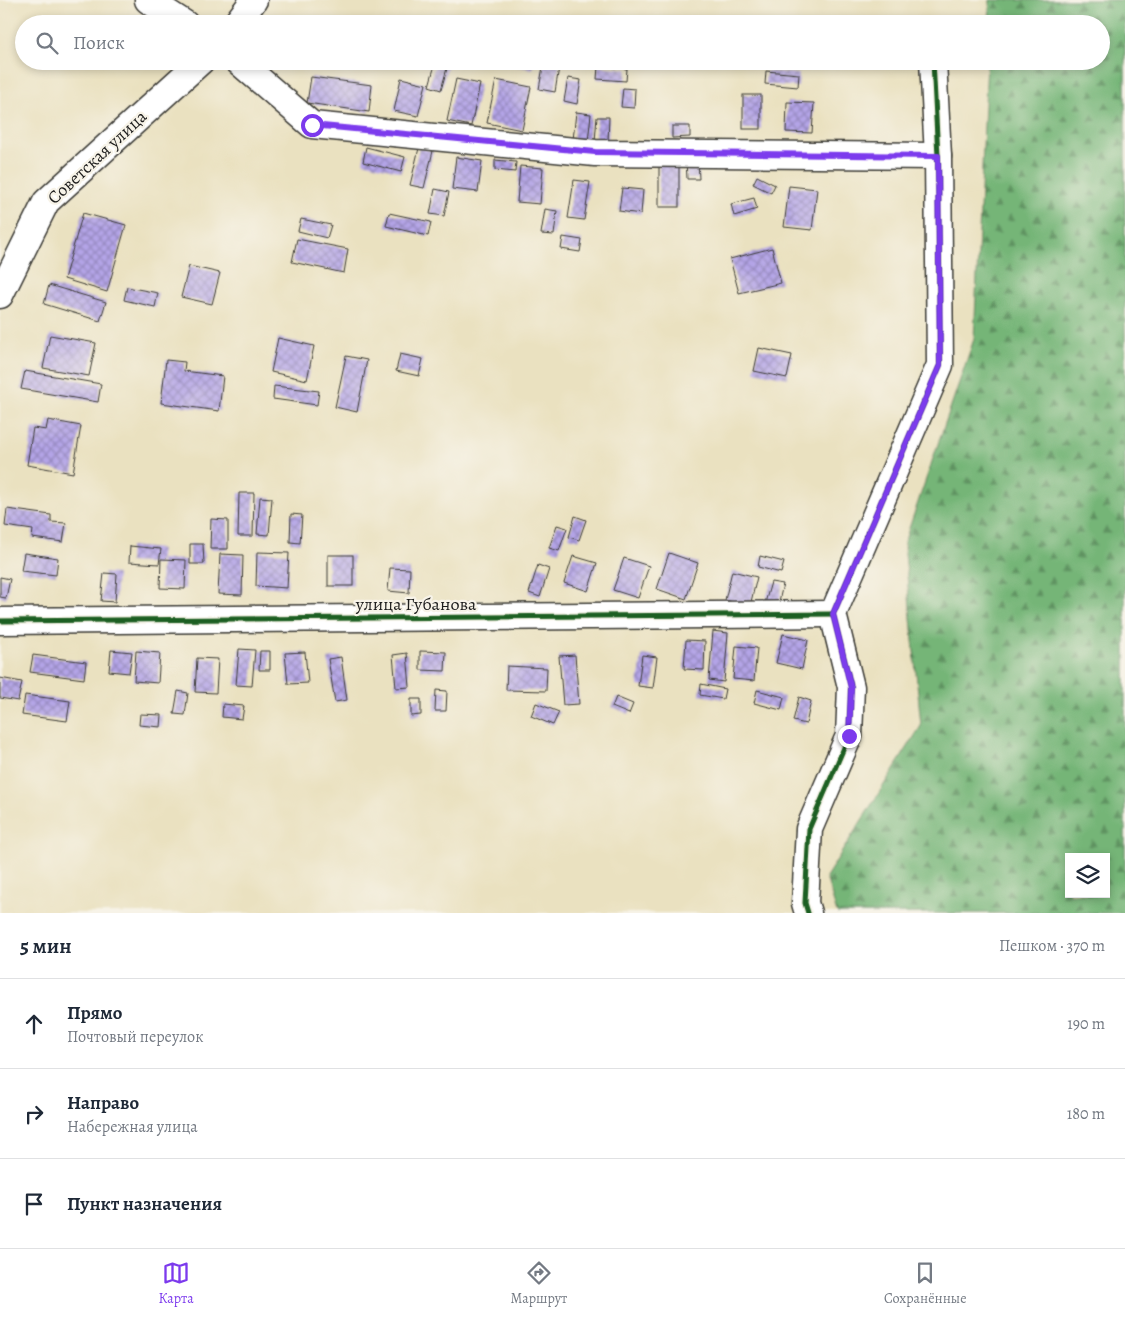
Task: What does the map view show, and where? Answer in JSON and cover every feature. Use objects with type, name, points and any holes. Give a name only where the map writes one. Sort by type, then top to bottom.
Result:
[{"type":"street","points":[[148,0],[171,15]]},
{"type":"street","points":[[243,15],[254,0]]},
{"type":"street","name":"Советская улица","points":[[0,295],[46,202],[191,70]]},
{"type":"street","points":[[248,70],[312,125],[595,152],[938,156]]},
{"type":"street","points":[[808,913],[805,903],[809,829],[849,736],[851,688],[833,614],[940,365],[938,156],[933,70]]},
{"type":"street","name":"улица Губанова","points":[[0,621],[833,614]]},
{"type":"green space","points":[[990,0],[1125,0],[1125,913],[837,913],[826,877],[921,726],[904,543],[974,339],[987,70],[1110,70],[1110,15],[989,15]]},
{"type":"building","points":[[433,70],[447,70],[441,90],[429,86]]},
{"type":"building","points":[[542,70],[559,70],[555,92],[539,89]]},
{"type":"building","points":[[598,70],[627,70],[626,81],[597,79]]},
{"type":"building","points":[[766,71],[799,74],[798,87],[765,84]]},
{"type":"building","points":[[311,77],[372,85],[369,112],[307,103]]},
{"type":"building","points":[[401,78],[426,84],[418,116],[394,111]]},
{"type":"building","points":[[568,78],[581,80],[577,104],[564,101]]},
{"type":"building","points":[[456,79],[480,84],[471,126],[447,121]]},
{"type":"building","points":[[496,80],[531,87],[522,130],[487,123]]},
{"type":"building","points":[[623,88],[635,89],[634,108],[621,107]]},
{"type":"building","points":[[743,95],[761,95],[761,129],[743,129]]},
{"type":"building","points":[[787,102],[814,103],[812,133],[786,132]]},
{"type":"building","points":[[576,112],[591,114],[588,142],[573,140]]},
{"type":"building","points":[[597,117],[609,117],[608,142],[595,141]]},
{"type":"building","points":[[672,126],[690,126],[690,137],[672,138]]},
{"type":"building","points":[[366,147],[405,157],[401,172],[363,162]]},
{"type":"building","points":[[419,148],[433,151],[424,188],[410,185]]},
{"type":"building","points":[[456,157],[482,161],[478,192],[452,189]]},
{"type":"building","points":[[686,159],[698,159],[699,179],[687,179]]},
{"type":"building","points":[[495,160],[516,162],[515,172],[495,170]]},
{"type":"building","points":[[659,164],[679,164],[679,207],[659,207]]},
{"type":"building","points":[[520,166],[543,168],[540,204],[517,202]]},
{"type":"building","points":[[757,176],[775,185],[771,193],[753,184]]},
{"type":"building","points":[[574,180],[590,182],[584,220],[568,218]]},
{"type":"building","points":[[789,186],[817,189],[812,230],[784,227]]},
{"type":"building","points":[[622,188],[643,190],[641,214],[619,211]]},
{"type":"building","points":[[435,189],[449,192],[444,216],[430,214]]},
{"type":"building","points":[[754,198],[757,209],[734,216],[731,204]]},
{"type":"building","points":[[545,209],[557,211],[554,235],[541,234]]},
{"type":"building","points":[[83,213],[126,225],[107,292],[64,279]]},
{"type":"building","points":[[389,213],[431,222],[428,236],[386,226]]},
{"type":"building","points":[[301,219],[331,225],[327,238],[298,231]]},
{"type":"building","points":[[563,237],[582,240],[580,252],[561,249]]},
{"type":"building","points":[[297,239],[348,249],[344,273],[292,262]]},
{"type":"building","points":[[772,248],[781,283],[739,293],[730,259]]},
{"type":"building","points":[[189,266],[220,273],[212,304],[181,297]]},
{"type":"building","points":[[49,285],[106,302],[100,321],[44,304]]},
{"type":"building","points":[[127,287],[158,293],[155,307],[124,300]]},
{"type":"building","points":[[50,335],[96,343],[89,376],[43,368]]},
{"type":"building","points":[[278,338],[314,346],[307,380],[271,372]]},
{"type":"building","points":[[759,348],[792,355],[787,378],[754,371]]},
{"type":"building","points":[[400,354],[423,359],[419,376],[396,371]]},
{"type":"building","points":[[346,356],[367,360],[357,412],[335,407]]},
{"type":"building","points":[[166,360],[185,362],[184,371],[223,376],[219,411],[161,403]]},
{"type":"building","points":[[25,371],[101,384],[98,402],[21,389]]},
{"type":"building","points":[[274,386],[319,391],[317,405],[273,399]]},
{"type":"building","points":[[48,420],[81,426],[73,473],[27,465],[33,428],[46,430]]},
{"type":"building","points":[[239,493],[254,493],[253,536],[238,536]]},
{"type":"building","points":[[260,497],[272,498],[269,535],[257,534]]},
{"type":"building","points":[[7,509],[51,515],[51,522],[66,523],[63,542],[32,538],[33,530],[5,526]]},
{"type":"building","points":[[291,514],[302,515],[300,543],[290,542]]},
{"type":"building","points":[[575,516],[586,520],[579,540],[569,537]]},
{"type":"building","points":[[211,519],[228,520],[228,549],[210,549]]},
{"type":"building","points":[[557,525],[567,528],[559,551],[549,548]]},
{"type":"building","points":[[190,544],[203,544],[204,564],[190,564]]},
{"type":"building","points":[[130,546],[161,549],[159,564],[129,562]]},
{"type":"building","points":[[257,552],[289,553],[287,588],[256,586]]},
{"type":"building","points":[[24,553],[58,558],[56,575],[21,571]]},
{"type":"building","points":[[669,553],[698,563],[686,599],[657,589]]},
{"type":"building","points":[[220,554],[243,555],[242,595],[218,594]]},
{"type":"building","points":[[328,555],[353,555],[353,586],[328,586]]},
{"type":"building","points":[[573,556],[597,563],[588,591],[564,583]]},
{"type":"building","points":[[760,556],[784,562],[781,573],[758,567]]},
{"type":"building","points":[[624,558],[649,566],[638,598],[613,590]]},
{"type":"building","points":[[161,559],[186,560],[185,589],[160,588]]},
{"type":"building","points":[[538,565],[549,569],[540,597],[529,593]]},
{"type":"building","points":[[390,568],[410,569],[409,593],[388,591]]},
{"type":"building","points":[[732,571],[757,577],[750,606],[725,600]]},
{"type":"building","points":[[104,573],[117,574],[115,602],[101,601]]},
{"type":"building","points":[[0,577],[10,579],[6,598],[0,597]]},
{"type":"building","points":[[771,582],[783,584],[778,606],[765,603]]},
{"type":"building","points":[[713,631],[728,633],[724,682],[709,680]]},
{"type":"building","points":[[783,634],[808,640],[802,669],[776,663]]},
{"type":"building","points":[[686,640],[705,641],[704,670],[684,669]]},
{"type":"building","points":[[736,646],[757,648],[754,681],[733,679]]},
{"type":"building","points":[[239,649],[255,650],[252,686],[236,685]]},
{"type":"building","points":[[111,650],[132,652],[129,673],[109,671]]},
{"type":"building","points":[[136,651],[160,653],[158,683],[134,681]]},
{"type":"building","points":[[260,651],[270,651],[270,670],[259,670]]},
{"type":"building","points":[[420,651],[446,652],[445,671],[420,670]]},
{"type":"building","points":[[305,652],[308,683],[288,684],[285,653]]},
{"type":"building","points":[[407,653],[410,687],[396,688],[393,655]]},
{"type":"building","points":[[33,655],[86,662],[84,679],[30,672]]},
{"type":"building","points":[[575,655],[579,704],[563,705],[559,656]]},
{"type":"building","points":[[642,655],[657,657],[653,688],[638,686]]},
{"type":"building","points":[[341,657],[347,700],[335,702],[328,659]]},
{"type":"building","points":[[197,658],[218,659],[216,693],[195,692]]},
{"type":"building","points":[[507,666],[547,668],[546,691],[506,690]]},
{"type":"building","points":[[0,678],[22,682],[18,701],[0,698]]},
{"type":"building","points":[[701,684],[725,689],[723,699],[700,695]]},
{"type":"building","points":[[436,690],[447,691],[446,711],[435,711]]},
{"type":"building","points":[[757,690],[784,697],[781,710],[754,703]]},
{"type":"building","points":[[178,691],[188,693],[185,715],[174,714]]},
{"type":"building","points":[[25,695],[70,701],[67,721],[22,715]]},
{"type":"building","points":[[616,697],[633,704],[629,714],[612,707]]},
{"type":"building","points":[[799,697],[811,701],[806,724],[793,721]]},
{"type":"building","points":[[411,699],[421,699],[421,715],[411,716]]},
{"type":"building","points":[[536,703],[559,712],[553,725],[531,716]]},
{"type":"building","points":[[223,704],[244,706],[242,719],[222,717]]},
{"type":"building","points":[[140,714],[162,715],[161,727],[139,725]]},
{"type":"cycle path","points":[[808,913],[805,903],[809,829],[849,736],[851,687],[833,614],[940,365],[938,156],[933,70]]},
{"type":"cycle path","points":[[0,621],[833,614]]},
{"type":"route","points":[[312,125],[595,152],[938,156],[940,365],[833,614],[851,688],[849,736]]}]
